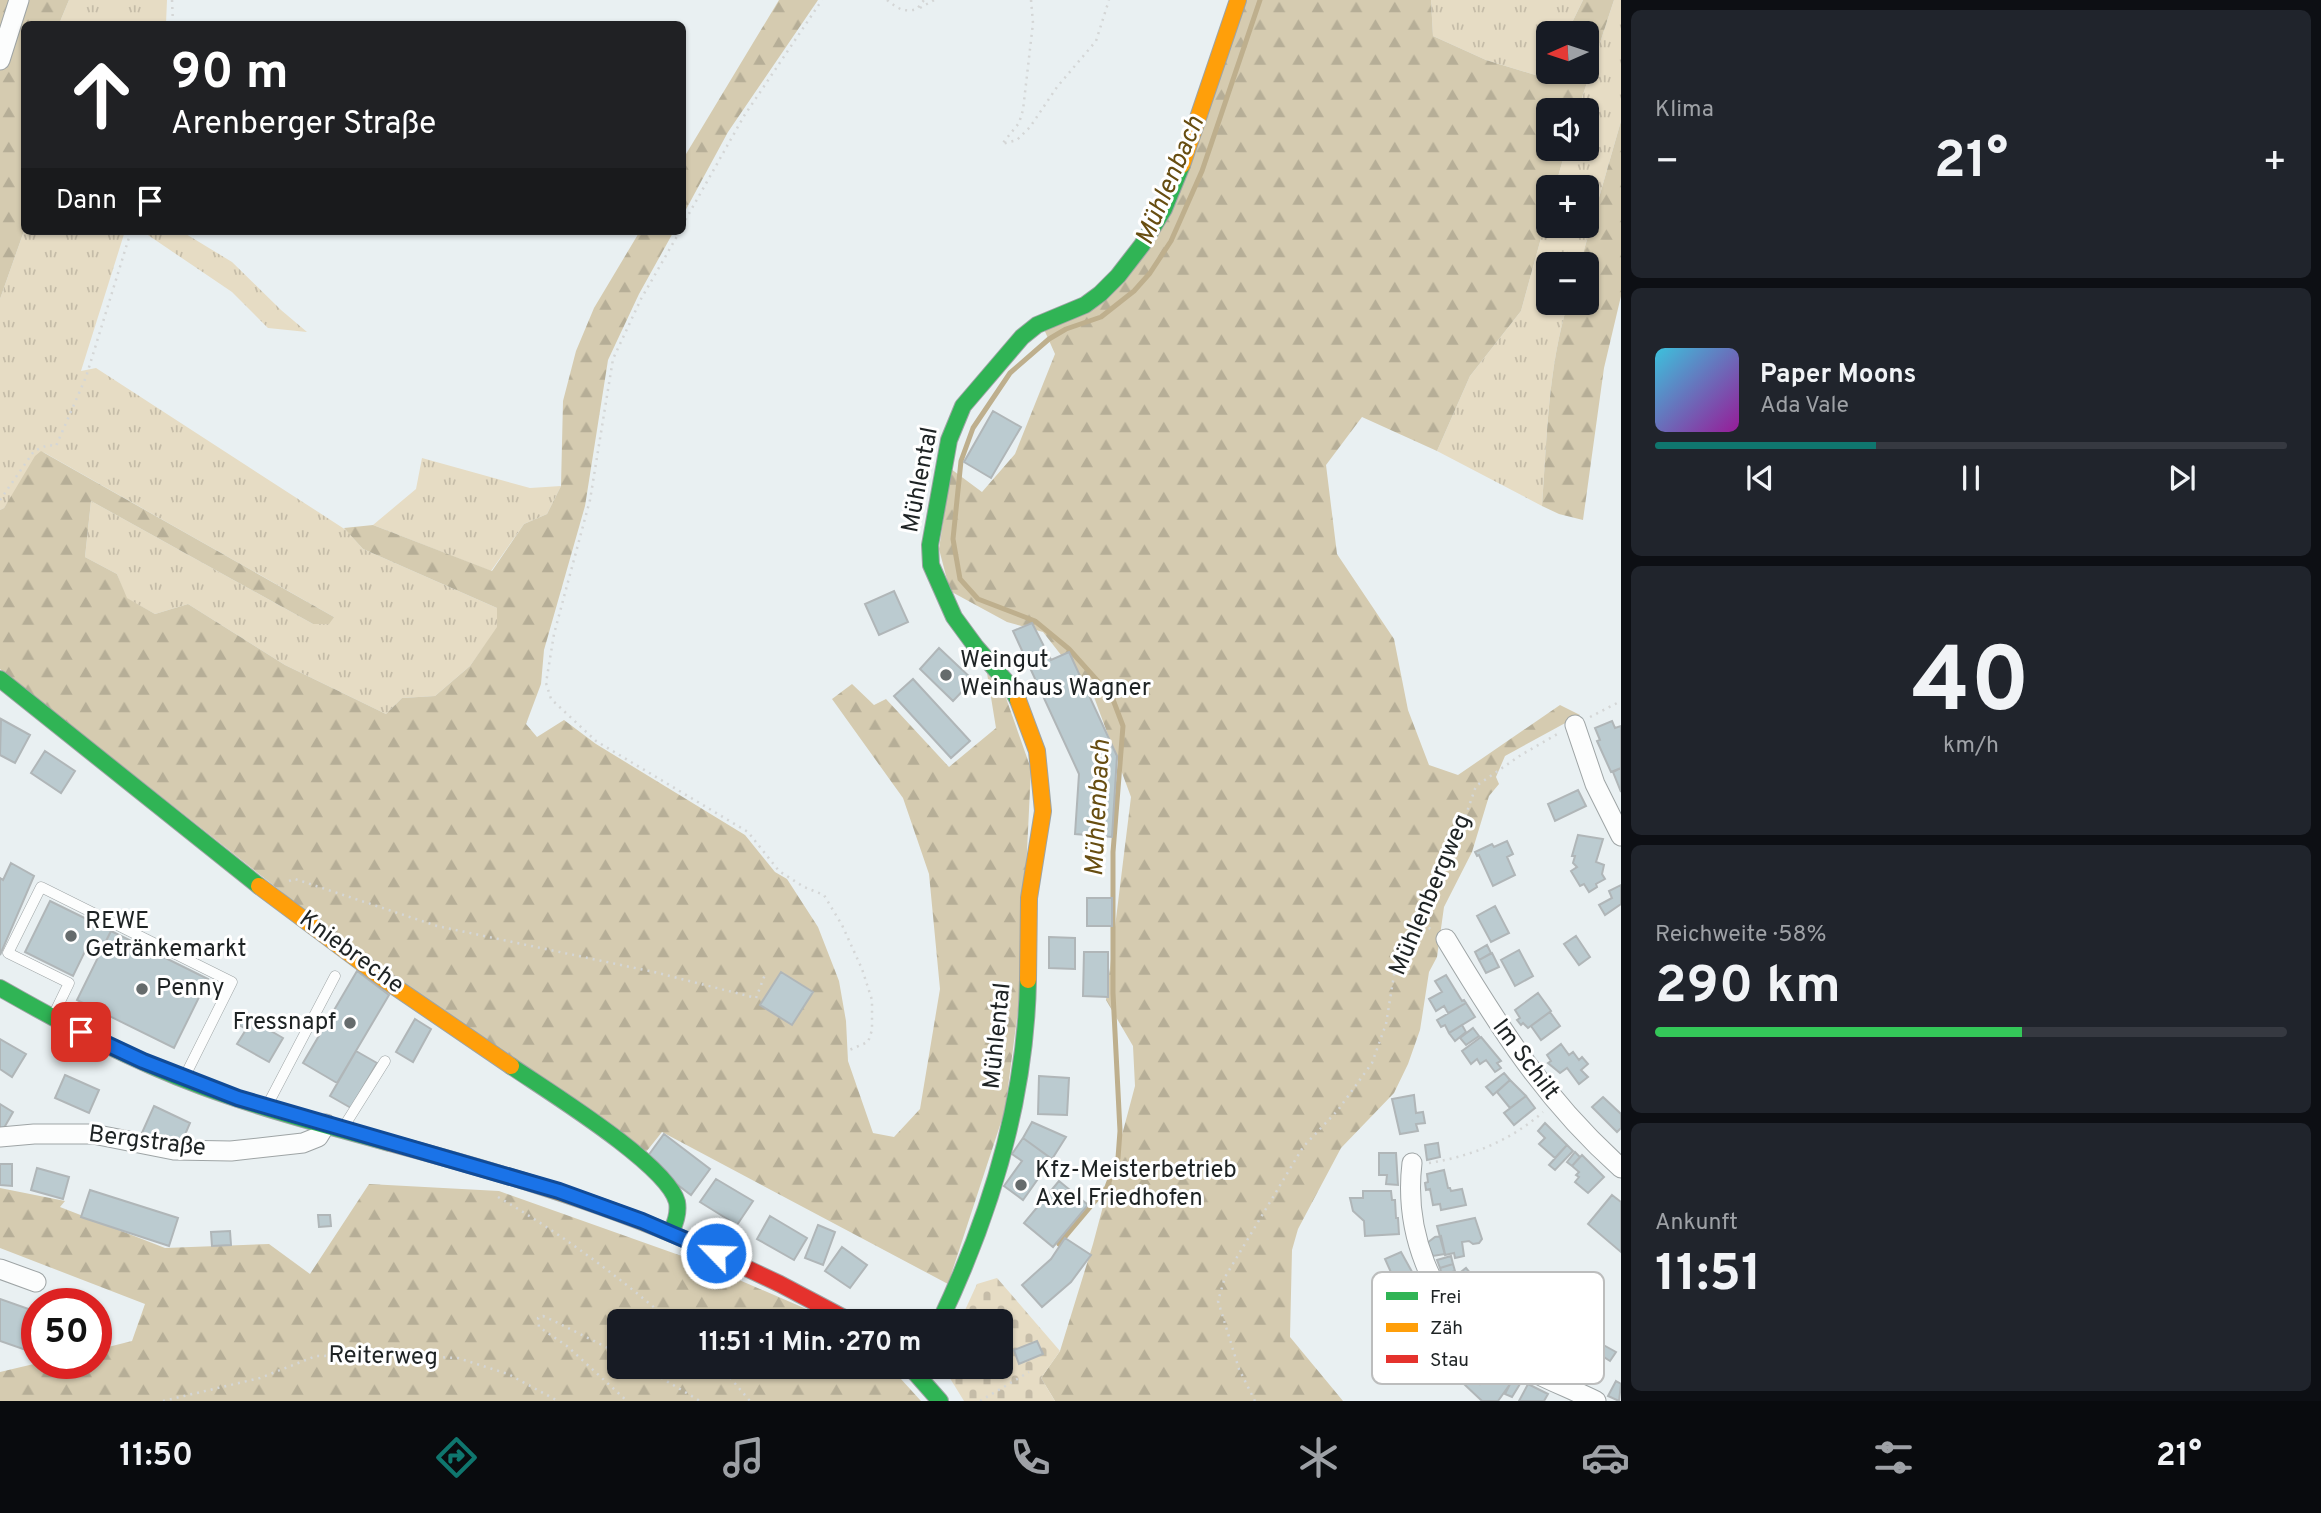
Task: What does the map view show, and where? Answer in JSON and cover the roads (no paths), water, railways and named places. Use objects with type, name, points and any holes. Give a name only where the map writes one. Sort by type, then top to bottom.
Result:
[{"type":"street","points":[[0,60],[19,0]]},
{"type":"street","name":"Mühlental","points":[[946,1309],[984,1219],[1017,1095],[1027,1023],[1029,898],[1043,804],[1037,751],[1023,709],[1010,686],[954,617],[931,565],[930,545],[949,440],[963,406],[1022,337],[1037,325],[1100,294],[1118,276],[1148,236],[1164,209],[1181,169],[1238,0]]},
{"type":"street","name":"Kniebreche","points":[[0,679],[363,965],[600,1126],[641,1159],[672,1191],[676,1199],[678,1216],[671,1233]]},
{"type":"street","points":[[1575,725],[1595,784],[1621,836]]},
{"type":"street","name":"Im Schilt","points":[[1447,939],[1489,1012],[1524,1063],[1573,1122],[1621,1168]]},
{"type":"street","points":[[0,988],[106,1045],[184,1078],[266,1108],[503,1174],[613,1210],[734,1262],[826,1309]]},
{"type":"street","name":"Bergstraße","points":[[0,1137],[85,1134],[174,1150],[231,1151],[303,1143],[334,1126]]},
{"type":"street","points":[[1412,1163],[1411,1202],[1420,1252],[1430,1272]]},
{"type":"street","points":[[0,1269],[36,1282]]},
{"type":"street","points":[[921,1379],[940,1401]]},
{"type":"street","points":[[1561,1384],[1596,1401]]},
{"type":"lane","points":[[53,1017],[69,983],[8,953],[41,887],[232,982],[184,1078]]},
{"type":"lane","points":[[266,1108],[335,976]]},
{"type":"lane","points":[[334,1126],[385,1061]]},
{"type":"waterway","name":"Mühlenbach","points":[[1059,1244],[1107,1187],[1118,1158],[1120,1131],[1113,993],[1113,852],[1123,726],[1112,697],[1069,649],[1035,621],[978,599],[960,579],[953,539],[961,461],[973,428],[1010,373],[1049,339],[1066,329],[1101,317],[1134,291],[1150,273],[1171,241],[1202,171],[1260,0]]},
{"type":"place","name":"Weingut Weinhaus Wagner","points":[[946,675]]},
{"type":"place","name":"REWE Getränkemarkt","points":[[71,936]]},
{"type":"place","name":"Penny","points":[[142,989]]},
{"type":"place","name":"Fressnapf","points":[[350,1023]]},
{"type":"place","name":"Kfz-Meisterbetrieb Axel Friedhofen","points":[[1021,1185]]}]
